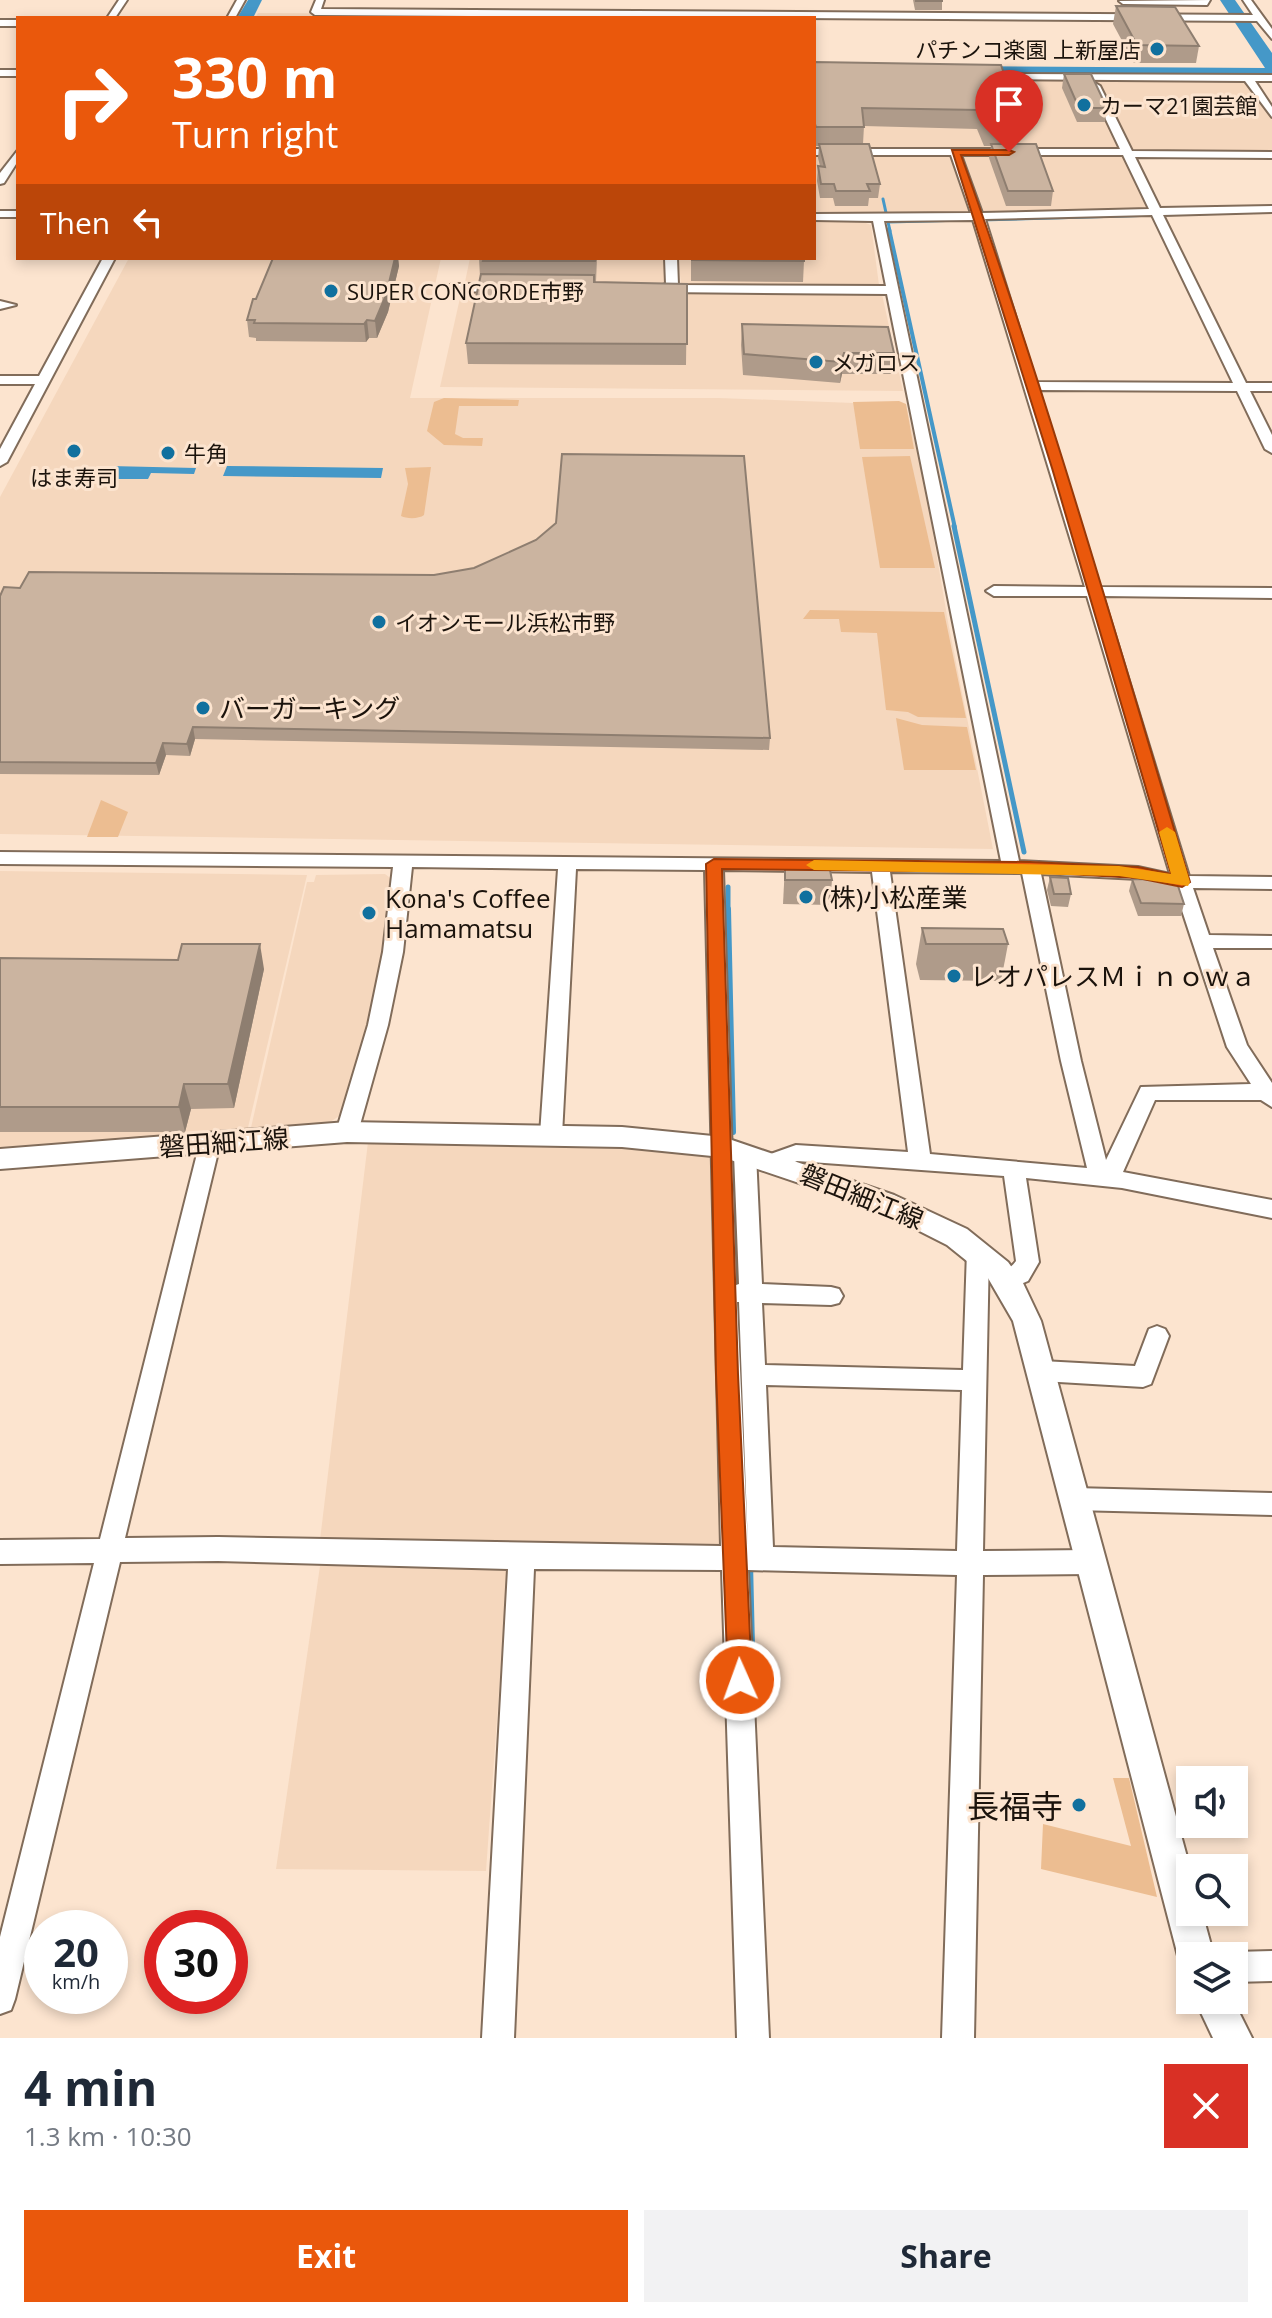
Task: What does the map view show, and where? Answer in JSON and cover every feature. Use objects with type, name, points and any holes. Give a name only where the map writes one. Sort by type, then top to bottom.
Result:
[{"type":"main road","name":"磐田細江線","points":[[0,1159],[347,1132],[622,1137],[747,1154],[885,1202],[957,1237],[978,1251],[1006,1281],[1027,1321],[1192,1942]]},
{"type":"main road","points":[[1220,2014],[1233,2038]]},
{"type":"street","points":[[320,0],[315,12],[712,16],[983,12],[1256,18]]},
{"type":"street","points":[[490,13],[493,0]]},
{"type":"street","points":[[566,13],[568,0]]},
{"type":"street","points":[[712,16],[713,0]]},
{"type":"street","points":[[837,0],[841,15]]},
{"type":"street","points":[[1122,0],[1132,17]]},
{"type":"street","points":[[1122,0],[1207,1],[1224,17]]},
{"type":"street","points":[[1253,3],[1256,18],[1270,31]]},
{"type":"street","points":[[964,77],[1272,78]]},
{"type":"street","points":[[1091,77],[1272,449]]},
{"type":"street","points":[[1248,78],[1272,114]]},
{"type":"street","points":[[0,181],[15,151]]},
{"type":"street","points":[[816,152],[1272,155]]},
{"type":"street","points":[[955,152],[1031,386],[1182,882],[1237,1047],[1270,1096]]},
{"type":"street","points":[[816,217],[878,220],[1272,209]]},
{"type":"street","points":[[878,220],[1020,867],[1105,1178]]},
{"type":"street","points":[[0,462],[108,260]]},
{"type":"street","points":[[671,260],[672,288]]},
{"type":"street","points":[[452,288],[516,288]]},
{"type":"street","points":[[641,288],[892,290]]},
{"type":"street","points":[[0,380],[42,380]]},
{"type":"street","points":[[1031,386],[1272,387]]},
{"type":"street","points":[[994,591],[1272,593]]},
{"type":"street","points":[[0,858],[1020,867],[1138,873],[1182,882],[1272,883]]},
{"type":"street","points":[[347,1132],[378,1025],[390,966],[403,863]]},
{"type":"street","points":[[551,1135],[567,864]]},
{"type":"street","points":[[714,864],[747,1154],[739,1293],[748,1559],[753,2038]]},
{"type":"street","points":[[880,866],[920,1161]]},
{"type":"street","points":[[1203,941],[1272,942]]},
{"type":"street","points":[[1105,1178],[1148,1092],[1270,1096]]},
{"type":"street","points":[[0,1999],[209,1144]]},
{"type":"street","points":[[747,1154],[796,1153],[1014,1168],[1105,1178],[1272,1209]]},
{"type":"street","points":[[1006,1281],[1020,1274],[1028,1262],[1014,1168]]},
{"type":"street","points":[[958,2038],[978,1251]]},
{"type":"street","points":[[739,1293],[831,1296]]},
{"type":"street","points":[[739,1293],[754,1375],[748,1559]]},
{"type":"street","points":[[1042,1371],[1143,1377],[1157,1336]]},
{"type":"street","points":[[754,1375],[975,1380]]},
{"type":"street","points":[[1074,1499],[1272,1504]]},
{"type":"street","points":[[0,1552],[218,1549],[522,1557],[1090,1562]]},
{"type":"street","points":[[498,2038],[522,1557]]},
{"type":"street","points":[[1248,1967],[1272,1966]]},
{"type":"shaded area","points":[[258,13],[710,15],[710,16],[256,16]]},
{"type":"shaded area","points":[[816,78],[1089,81],[1149,208],[816,214]]},
{"type":"shaded area","points":[[1097,80],[1246,80],[1272,120],[1272,154],[1132,153]]},
{"type":"shaded area","points":[[816,222],[863,222],[871,225],[879,285],[681,284],[678,260],[816,260]]},
{"type":"shaded area","points":[[128,260],[441,260],[410,398],[719,398],[906,405],[924,481],[993,849],[0,834],[0,497]]},
{"type":"shaded area","points":[[470,260],[664,260],[664,284],[465,282]]},
{"type":"shaded area","points":[[462,289],[882,294],[903,391],[440,387]]},
{"type":"shaded area","points":[[444,398],[519,400],[518,406],[459,406],[455,434],[463,438],[483,438],[482,446],[444,445],[427,431],[434,402]]},
{"type":"shaded area","points":[[899,401],[906,404],[914,449],[860,449],[853,402]]},
{"type":"shaded area","points":[[910,456],[935,568],[880,568],[862,457]]},
{"type":"shaded area","points":[[431,467],[424,515],[413,518],[401,516],[408,484],[405,468]]},
{"type":"shaded area","points":[[810,610],[944,612],[966,718],[918,717],[908,712],[886,710],[877,633],[841,632],[839,619],[803,619]]},
{"type":"shaded area","points":[[896,718],[922,725],[967,727],[976,770],[904,770]]},
{"type":"shaded area","points":[[101,800],[128,812],[118,837],[87,837]]},
{"type":"shaded area","points":[[0,871],[307,875],[247,1132],[0,1147]]},
{"type":"shaded area","points":[[385,874],[393,880],[379,987],[344,1113],[330,1122],[250,1132],[307,882],[314,882],[316,875]]},
{"type":"shaded area","points":[[368,1142],[621,1145],[712,1155],[720,1546],[320,1540]]},
{"type":"shaded area","points":[[320,1566],[508,1567],[486,1871],[276,1869]]},
{"type":"shaded area","points":[[1113,1778],[1129,1778],[1157,1897],[1041,1869],[1043,1824],[1131,1846]]},
{"type":"water","points":[[110,466],[196,468],[194,474],[151,473],[148,479],[105,479]]},
{"type":"water","points":[[227,466],[383,468],[381,478],[223,476]]},
{"type":"building","points":[[1116,6],[1175,7],[1199,46],[1137,45]]},
{"type":"building","points":[[816,62],[1001,65],[1014,102],[1003,102],[1014,127],[986,127],[979,110],[862,108],[864,127],[816,127]]},
{"type":"building","points":[[1064,74],[1091,74],[1107,108],[1079,108]]},
{"type":"building","points":[[819,144],[869,144],[880,184],[867,184],[870,191],[836,191],[834,184],[821,184],[818,166],[825,167]]},
{"type":"building","points":[[991,144],[1036,144],[1053,191],[1008,191]]},
{"type":"building","name":"SUPER CONCORDE市野","points":[[272,260],[395,260],[386,295],[375,321],[367,320],[364,324],[254,323],[255,320],[247,320],[253,299],[256,299]]},
{"type":"building","points":[[483,260],[595,260],[595,261]]},
{"type":"building","points":[[692,260],[804,260],[804,261]]},
{"type":"building","points":[[481,274],[594,275],[594,282],[687,284],[687,344],[466,343]]},
{"type":"building","points":[[742,324],[888,327],[894,353],[844,353],[841,362],[744,354]]},
{"type":"building","name":"イオンモール浜松市野","points":[[562,454],[744,456],[770,738],[193,727],[187,744],[163,743],[156,763],[0,762],[0,596],[4,587],[20,588],[29,572],[434,575],[474,568],[536,540],[556,523]]},
{"type":"building","points":[[785,865],[829,865],[832,880],[785,880]]},
{"type":"building","points":[[1050,877],[1068,878],[1071,894],[1054,894]]},
{"type":"building","points":[[1132,879],[1176,880],[1184,904],[1141,903]]},
{"type":"building","points":[[922,928],[1003,929],[1008,944],[926,944]]},
{"type":"building","points":[[182,944],[260,944],[228,1084],[184,1084],[179,1107],[0,1107],[0,958],[178,960]]},
{"type":"waterway","points":[[246,16],[255,0]]},
{"type":"waterway","points":[[1227,0],[1272,64]]},
{"type":"waterway","points":[[958,71],[1270,73],[1272,70]]},
{"type":"waterway","points":[[883,199],[888,222]]},
{"type":"waterway","points":[[980,220],[1228,213]]},
{"type":"waterway","points":[[888,222],[965,220]]},
{"type":"waterway","points":[[888,222],[890,231]]},
{"type":"waterway","points":[[889,229],[955,528]]},
{"type":"waterway","points":[[954,526],[1024,852]]},
{"type":"waterway","points":[[728,887],[728,909]]},
{"type":"waterway","points":[[728,909],[733,1132]]},
{"type":"waterway","points":[[749,1562],[751,1647]]},
{"type":"slow traffic","points":[[814,865],[1119,871],[1182,882],[1167,832]]},
{"type":"place","name":"パチンコ楽園 上新屋店","points":[[1157,49]]},
{"type":"place","name":"カーマ21園芸館","points":[[1084,105]]},
{"type":"place","name":"SUPER CONCORDE市野","points":[[331,291]]},
{"type":"place","name":"メガロス","points":[[816,362]]},
{"type":"place","name":"はま寿司","points":[[74,451]]},
{"type":"place","name":"牛角","points":[[168,453]]},
{"type":"place","name":"イオンモール浜松市野","points":[[379,622]]},
{"type":"place","name":"バーガーキング","points":[[203,708]]},
{"type":"place","name":"(株)小松産業","points":[[806,897]]},
{"type":"place","name":"Kona's Coffee Hamamatsu","points":[[369,913]]},
{"type":"place","name":"レオパレスＭｉｎｏｗａ","points":[[954,976]]},
{"type":"place","name":"長福寺","points":[[1079,1805]]},
{"type":"route","points":[[740,1680],[727,1374],[714,864],[1030,867],[1119,871],[1182,882],[1058,468],[987,242],[955,152],[1009,152]]}]
